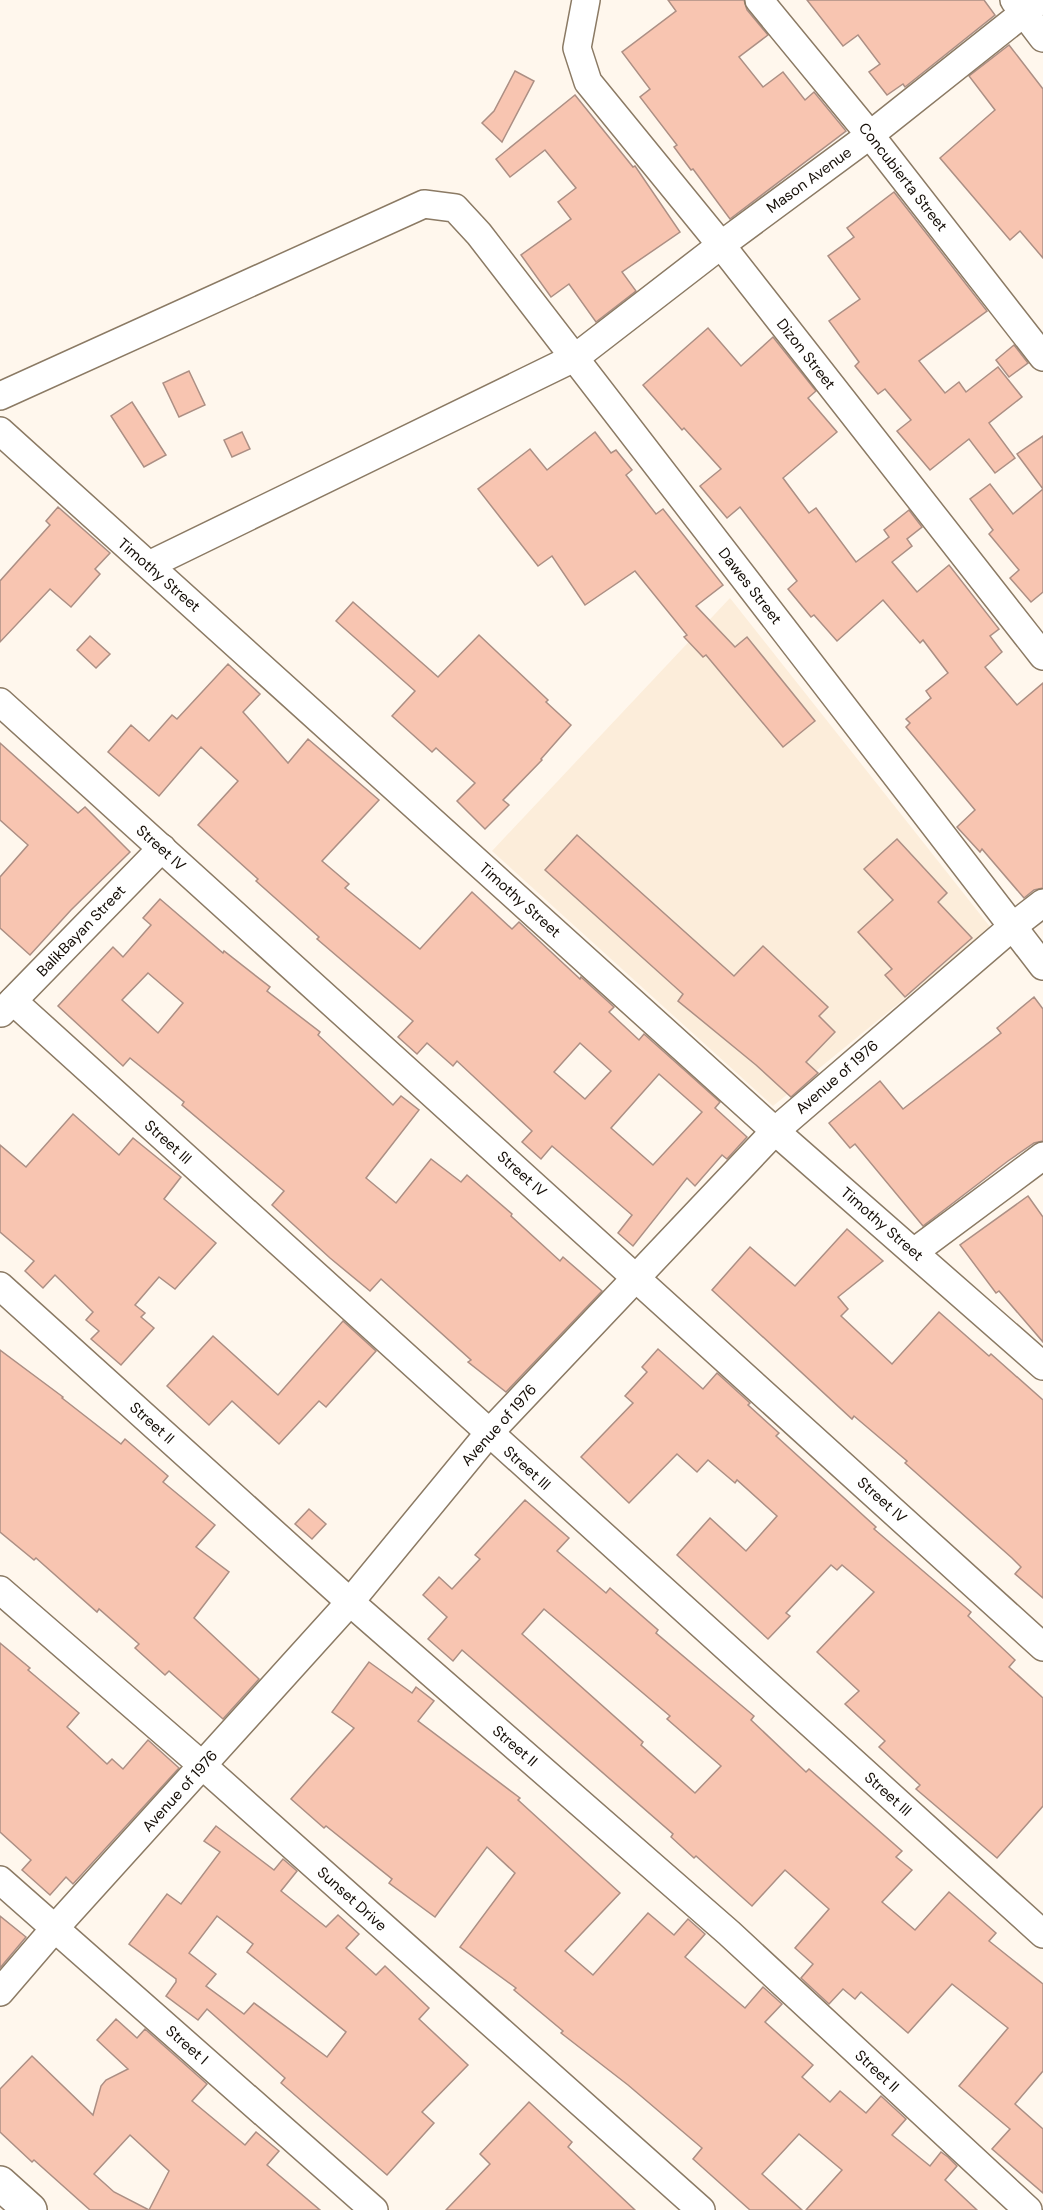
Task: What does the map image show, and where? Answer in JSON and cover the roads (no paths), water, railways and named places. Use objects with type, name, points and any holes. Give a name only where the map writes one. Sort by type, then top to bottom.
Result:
[{"type":"street","name":"Dizon Street","points":[[586,0],[577,48],[588,82],[721,245],[1043,656]]},
{"type":"street","name":"Concubierta Street","points":[[759,0],[870,135],[1043,357]]},
{"type":"street","name":"Mason Avenue","points":[[149,565],[576,357],[721,245],[870,135],[1026,4]]},
{"type":"street","points":[[1026,4],[1043,38]]},
{"type":"street","name":"Dawes Street","points":[[0,396],[424,204],[455,208],[576,357],[1043,966]]},
{"type":"street","name":"Timothy Street","points":[[0,431],[775,1131],[1043,1365]]},
{"type":"street","name":"Street IV","points":[[0,702],[1043,1647]]},
{"type":"street","name":"BalikBayan Street","points":[[7,1007],[162,848]]},
{"type":"street","name":"Avenue of 1976","points":[[0,1992],[55,1928],[350,1602],[489,1433],[775,1131],[1012,927],[1043,903]]},
{"type":"street","name":"Street III","points":[[7,1007],[489,1433],[1043,1934]]},
{"type":"street","points":[[914,1252],[1043,1156]]},
{"type":"street","name":"Street II","points":[[0,1286],[350,1602],[729,1933],[1028,2210]]},
{"type":"street","name":"Sunset Drive","points":[[0,1590],[203,1766],[701,2210]]},
{"type":"street","name":"Street I","points":[[0,1880],[374,2210]]},
{"type":"street","points":[[0,2183],[30,2210]]}]
